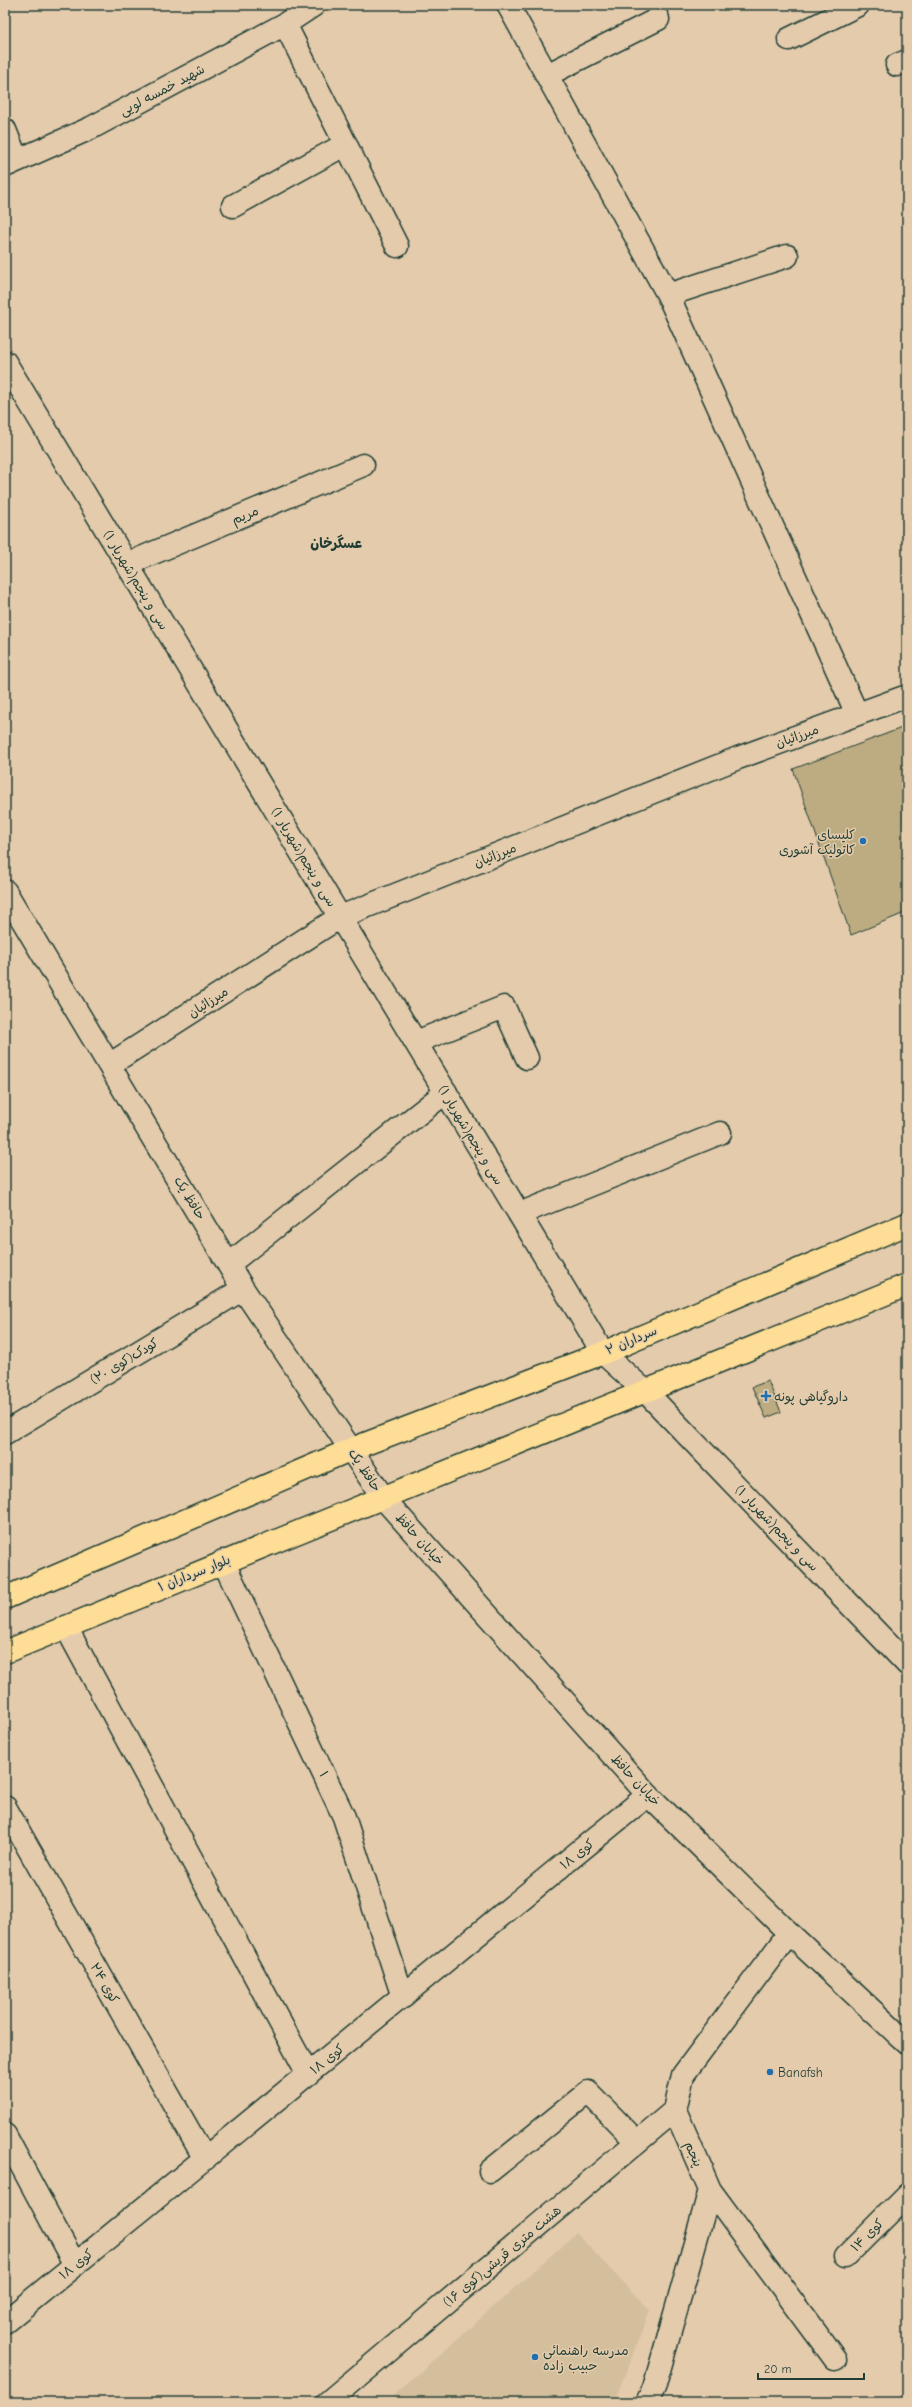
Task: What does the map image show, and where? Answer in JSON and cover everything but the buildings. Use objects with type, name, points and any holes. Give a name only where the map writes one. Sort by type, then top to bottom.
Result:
[{"type":"main road","name":"سرداران ۲","points":[[352,1449],[603,1353],[907,1224]]},
{"type":"main road","points":[[384,1499],[907,1285]]},
{"type":"main road","points":[[5,1598],[352,1449]]},
{"type":"main road","name":"بلوار سرداران ۱","points":[[5,1652],[223,1561],[384,1499]]},
{"type":"street","name":"شهید خمسه لویی","points":[[11,163],[91,128],[285,24],[314,5]]},
{"type":"street","points":[[508,5],[668,295],[858,714]]},
{"type":"street","points":[[789,39],[858,5]]},
{"type":"street","points":[[547,75],[658,19]]},
{"type":"street","points":[[285,24],[397,246]]},
{"type":"street","points":[[5,130],[11,163]]},
{"type":"street","points":[[233,206],[346,144]]},
{"type":"street","points":[[668,295],[787,256]]},
{"type":"street","name":"سی و پنجم(شهریار ۱)","points":[[5,362],[603,1353],[646,1392],[907,1664]]},
{"type":"street","name":"مریم","points":[[127,564],[363,465]]},
{"type":"street","name":"میرزائیان","points":[[110,1065],[340,917],[738,758],[907,696]]},
{"type":"street","name":"حافظ یک","points":[[5,890],[243,1288],[384,1499]]},
{"type":"street","points":[[416,1042],[504,1007],[527,1058]]},
{"type":"street","points":[[229,1264],[446,1092]]},
{"type":"street","points":[[519,1214],[720,1133]]},
{"type":"street","name":"کودک(کوی ۲۰)","points":[[5,1432],[243,1288]]},
{"type":"street","name":"خیابان حافظ","points":[[384,1499],[648,1795],[789,1934],[907,2043]]},
{"type":"street","name":"۱","points":[[223,1561],[344,1816],[403,1996]]},
{"type":"street","points":[[66,1627],[308,2074]]},
{"type":"street","name":"کوی ۱۸","points":[[5,2322],[648,1795]]},
{"type":"street","name":"کوی ۲۴","points":[[5,1807],[205,2159]]},
{"type":"street","points":[[675,2110],[683,2075],[789,1934]]},
{"type":"street","points":[[490,2171],[588,2092],[637,2142]]},
{"type":"street","name":"هشت متری قریشی(کوی ۱۶)","points":[[328,2402],[675,2110]]},
{"type":"street","name":"پنجم","points":[[675,2110],[710,2190],[835,2359]]},
{"type":"street","points":[[5,2136],[75,2265]]},
{"type":"street","points":[[648,2402],[654,2388],[710,2190]]},
{"type":"street","name":"کوی ۱۴","points":[[844,2258],[907,2195]]},
{"type":"shaded area","name":"مدرسه راهنمائی حبیب زاده","points":[[576,2233],[650,2311],[614,2402],[387,2402]]},
{"type":"place","name":"کلیسای کاتولیک آشوری","points":[[863,841]]},
{"type":"place","name":"داروگیاهی پونه","points":[[766,1396]]},
{"type":"place","name":"Banafsh","points":[[770,2072]]},
{"type":"place","name":"مدرسه راهنمائی حبیب زاده","points":[[535,2357]]},
{"type":"district","name":"عسگرخان","points":[[336,543]]}]
